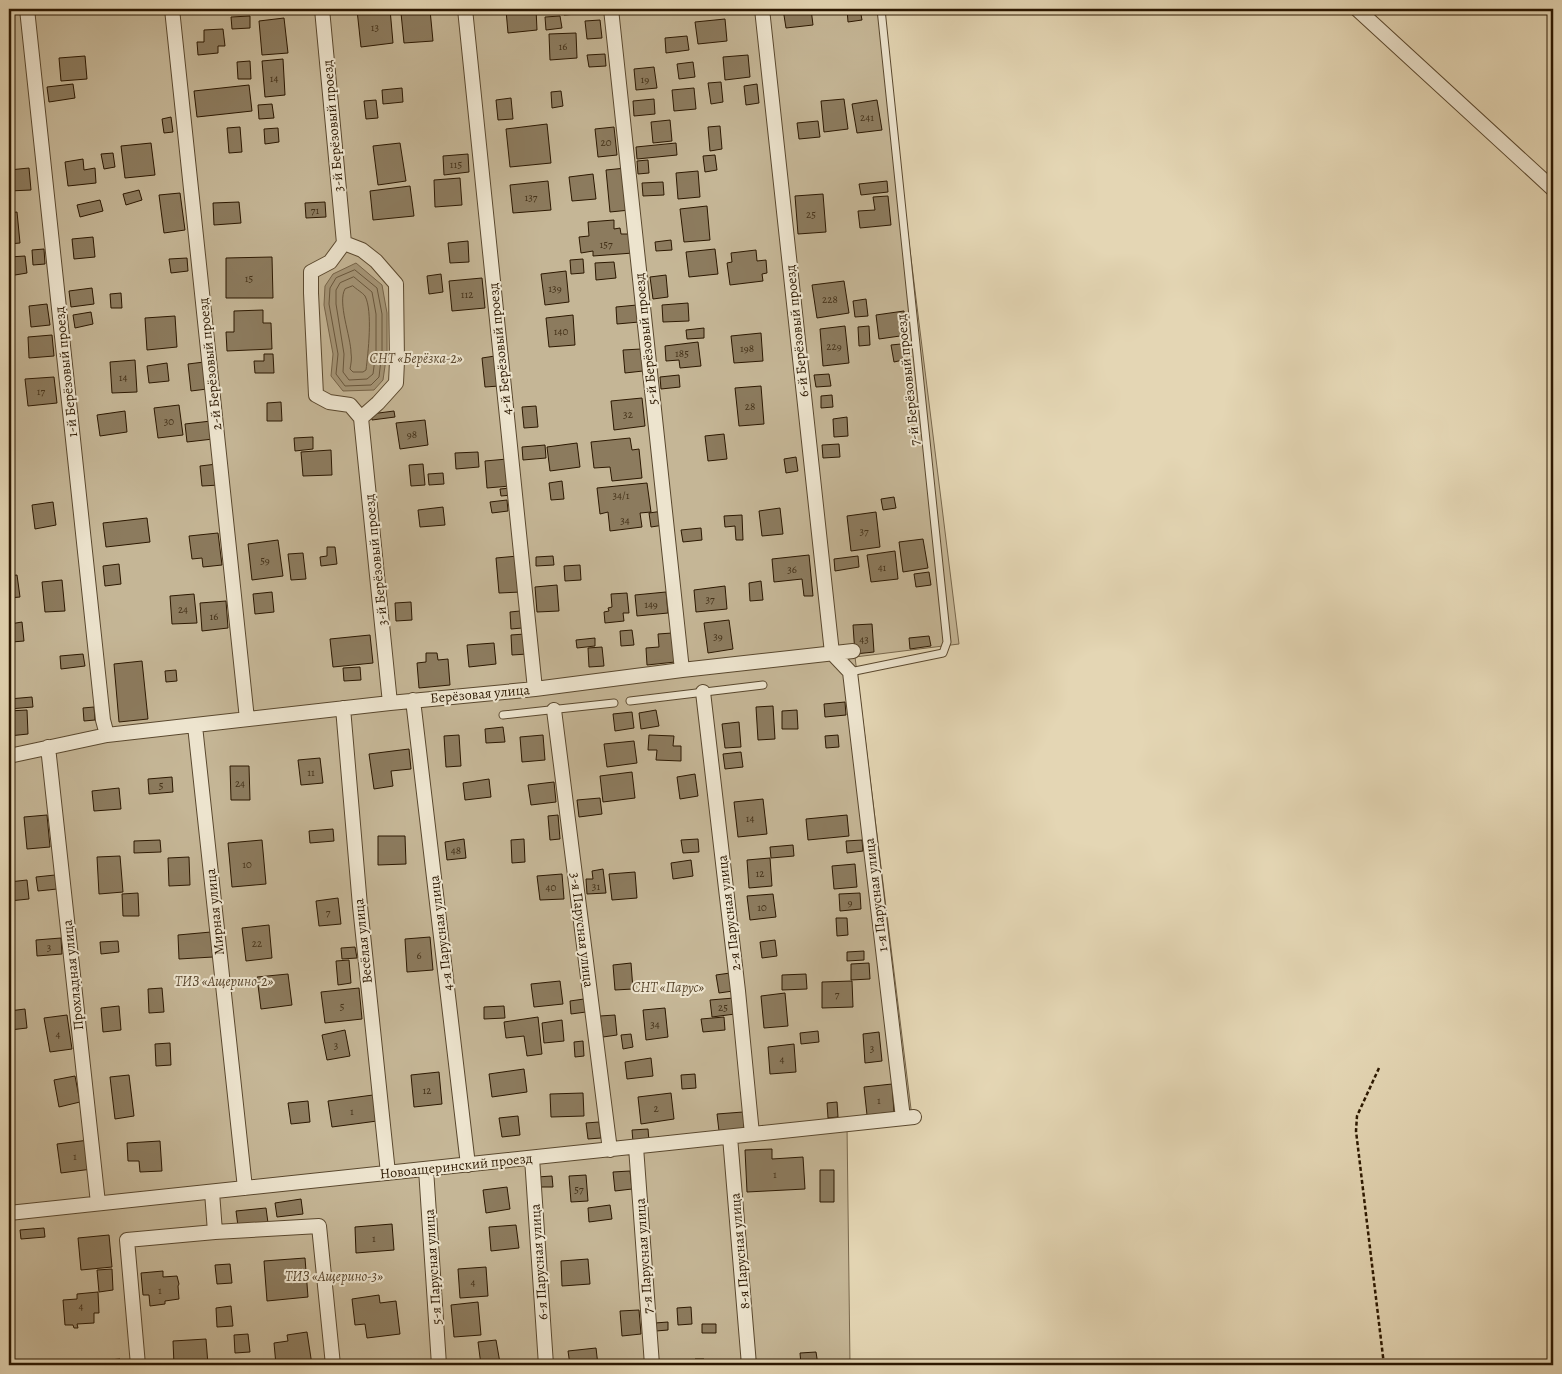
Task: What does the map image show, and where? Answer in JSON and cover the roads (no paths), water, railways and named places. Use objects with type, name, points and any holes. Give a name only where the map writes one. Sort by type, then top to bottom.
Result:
[{"type":"street","name":"1-й Берёзовый проезд","points":[[27,9],[102,710],[107,735]]},
{"type":"street","name":"2-й Берёзовый проезд","points":[[172,9],[248,719]]},
{"type":"street","name":"3-й Берёзовый проезд","points":[[322,9],[344,243]]},
{"type":"street","name":"4-й Берёзовый проезд","points":[[465,9],[535,690]]},
{"type":"street","name":"5-й Берёзовый проезд","points":[[610,9],[682,670]]},
{"type":"street","name":"6-й Берёзовый проезд","points":[[762,9],[832,653]]},
{"type":"street","points":[[1357,9],[1553,189]]},
{"type":"street","points":[[344,243],[362,250],[376,261],[396,284],[398,361],[396,383],[361,418],[350,405],[329,402],[316,396],[311,272],[330,262],[344,243]]},
{"type":"street","name":"3-й Берёзовый проезд","points":[[361,418],[390,703]]},
{"type":"street","name":"Берёзовая улица","points":[[9,756],[107,735],[413,700],[535,690],[853,650]]},
{"type":"street","points":[[832,653],[850,672]]},
{"type":"street","name":"1-я Парусная улица","points":[[850,672],[909,1118]]},
{"type":"street","name":"2-я Парусная улица","points":[[703,692],[738,991],[752,1134]]},
{"type":"street","name":"4-я Парусная улица","points":[[413,700],[468,1165]]},
{"type":"street","name":"Весёлая улица","points":[[343,708],[360,906],[388,1173]]},
{"type":"street","name":"3-я Парусная улица","points":[[554,710],[610,1150]]},
{"type":"street","name":"Мирная улица","points":[[195,726],[245,1188]]},
{"type":"street","name":"Прохладная улица","points":[[48,747],[98,1203]]},
{"type":"street","name":"Новоащеринский проезд","points":[[9,1214],[909,1118]]},
{"type":"street","name":"8-я Парусная улица","points":[[730,1137],[749,1365]]},
{"type":"street","name":"7-я Парусная улица","points":[[636,1147],[652,1365]]},
{"type":"street","name":"6-я Парусная улица","points":[[532,1158],[546,1365]]},
{"type":"street","name":"5-я Парусная улица","points":[[426,1169],[439,1365]]},
{"type":"street","points":[[212,1192],[215,1232]]},
{"type":"street","points":[[138,1365],[127,1240],[215,1232],[319,1226],[333,1365]]},
{"type":"lane","name":"7-й Берёзовый проезд","points":[[850,672],[943,653],[947,642],[881,9]]},
{"type":"lane","points":[[630,700],[763,684]]},
{"type":"lane","points":[[503,715],[614,703]]},
{"type":"water","points":[[356,263],[382,285],[387,313],[387,352],[383,380],[374,390],[343,391],[331,376],[333,354],[324,305],[325,286],[333,274]]},
{"type":"park label","name":"СНТ «Берёзка-2»","points":[[416,358]]},
{"type":"park label","name":"ТИЗ «Ащерино-2»","points":[[224,981]]},
{"type":"park label","name":"СНТ «Парус»","points":[[668,987]]},
{"type":"park label","name":"ТИЗ «Ащерино-3»","points":[[334,1276]]}]
